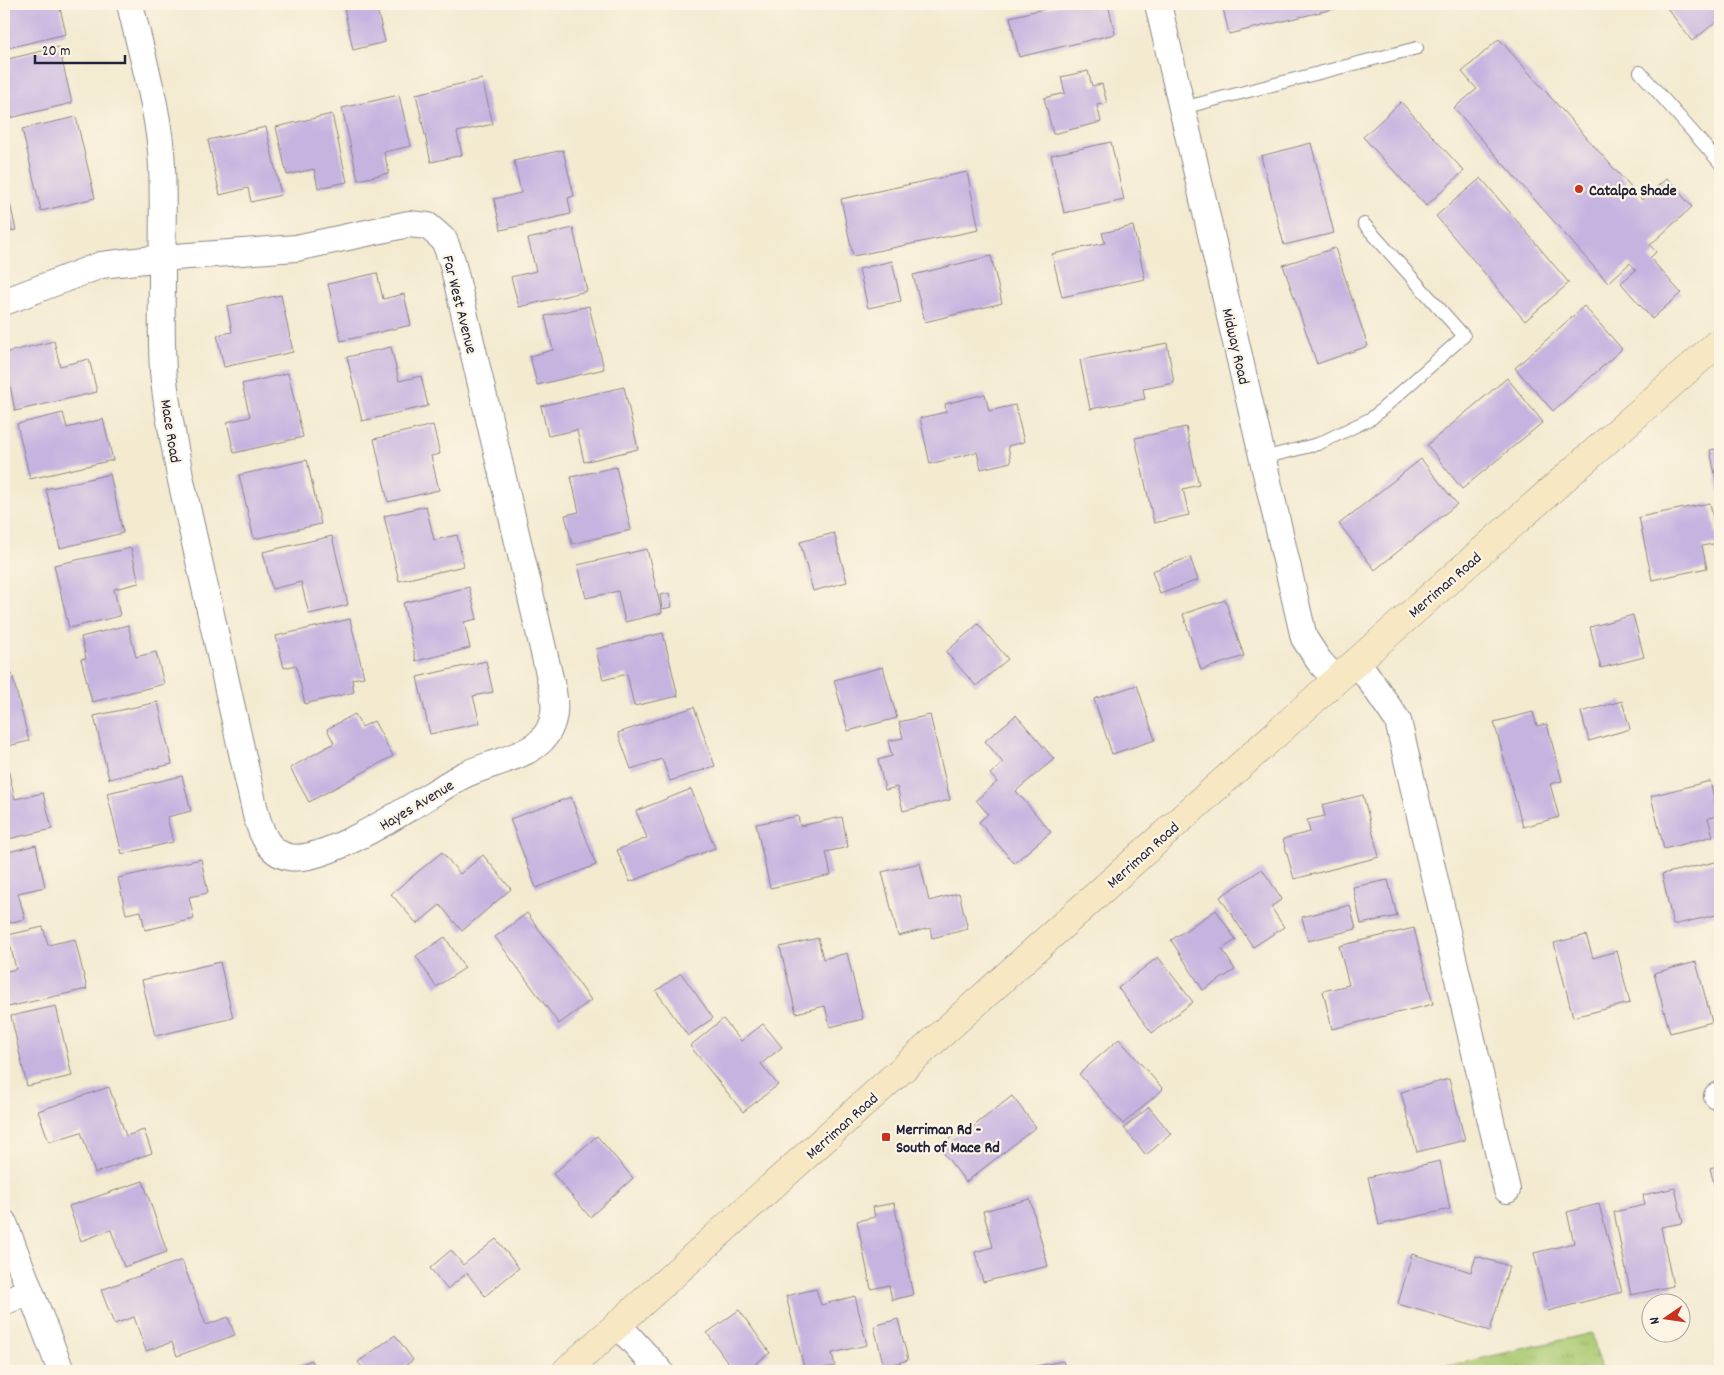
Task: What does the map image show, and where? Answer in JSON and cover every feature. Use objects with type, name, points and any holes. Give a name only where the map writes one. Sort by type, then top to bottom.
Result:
[{"type":"street","name":"Mace Road","points":[[130,4],[156,115],[162,166],[163,371],[180,476],[256,815],[262,834],[272,849]]},
{"type":"street","name":"Midway Road","points":[[1158,4],[1304,638],[1336,680]]},
{"type":"street","name":"Far West Avenue","points":[[4,302],[101,265],[162,258],[296,248],[409,224],[428,226],[444,240],[452,261],[553,690],[556,708],[552,725]]},
{"type":"street","name":"Merriman Road","points":[[566,1371],[1357,661],[1720,341]]},
{"type":"street","points":[[1357,661],[1398,721],[1507,1190]]},
{"type":"street","name":"Hayes Avenue","points":[[272,849],[288,857],[305,857],[336,847],[372,830],[464,775],[529,748],[541,740],[552,725]]},
{"type":"street","points":[[4,1223],[61,1371]]},
{"type":"street","points":[[4,1302],[30,1291]]},
{"type":"street","points":[[618,1325],[660,1371]]},
{"type":"lane","points":[[1182,108],[1417,48]]},
{"type":"lane","points":[[1640,72],[1720,163]]},
{"type":"lane","points":[[1263,458],[1318,444],[1372,418],[1464,336],[1364,224]]},
{"type":"green space","points":[[1592,1333],[1601,1371],[1426,1371]]},
{"type":"building","points":[[4,4],[59,4],[66,34],[8,48],[4,33]]},
{"type":"building","points":[[361,4],[376,4],[385,42],[353,50],[344,8]]},
{"type":"building","points":[[1065,4],[1108,4],[1115,34],[1019,57],[1010,17]]},
{"type":"building","points":[[1222,4],[1354,4],[1229,34]]},
{"type":"building","points":[[1664,4],[1720,4],[1720,19],[1692,41]]},
{"type":"building","name":"Catalpa Shade","points":[[1499,39],[1642,200],[1667,178],[1692,207],[1650,245],[1656,252],[1650,258],[1681,293],[1652,319],[1621,283],[1636,270],[1630,263],[1608,283],[1454,108],[1477,89],[1462,72]]},
{"type":"building","points":[[59,47],[72,103],[10,118],[4,91],[4,60]]},
{"type":"building","points":[[1088,71],[1092,86],[1102,84],[1107,103],[1097,105],[1101,122],[1053,134],[1044,98],[1065,93],[1061,77]]},
{"type":"building","points":[[482,79],[493,124],[457,132],[462,155],[431,162],[416,94]]},
{"type":"building","points":[[399,95],[411,146],[384,152],[389,173],[358,180],[342,108]]},
{"type":"building","points":[[1401,102],[1464,171],[1426,206],[1363,137]]},
{"type":"building","points":[[332,114],[347,182],[318,188],[314,169],[287,175],[276,127]]},
{"type":"building","points":[[76,117],[95,198],[41,211],[22,129]]},
{"type":"building","points":[[266,127],[281,195],[251,202],[248,188],[220,195],[208,140]]},
{"type":"building","points":[[1111,142],[1124,200],[1064,213],[1051,155]]},
{"type":"building","points":[[1311,143],[1334,233],[1284,245],[1261,156]]},
{"type":"building","points":[[563,150],[574,196],[568,198],[571,214],[501,230],[494,199],[521,193],[514,161]]},
{"type":"building","points":[[967,172],[979,230],[853,256],[841,199]]},
{"type":"building","points":[[4,177],[16,230],[4,233]]},
{"type":"building","points":[[1481,178],[1569,283],[1525,321],[1436,216]]},
{"type":"building","points":[[1133,226],[1145,279],[1062,297],[1052,254],[1105,243],[1102,233]]},
{"type":"building","points":[[573,228],[587,291],[519,307],[511,277],[536,271],[528,239]]},
{"type":"building","points":[[1335,248],[1368,346],[1317,364],[1283,265]]},
{"type":"building","points":[[991,256],[1002,303],[925,322],[913,275]]},
{"type":"building","points":[[892,261],[901,301],[868,308],[859,269]]},
{"type":"building","points":[[377,273],[383,299],[404,294],[411,325],[341,341],[328,284]]},
{"type":"building","points":[[281,295],[293,352],[224,367],[217,335],[232,332],[227,306]]},
{"type":"building","points":[[589,306],[604,369],[537,385],[530,356],[553,350],[545,316]]},
{"type":"building","points":[[1584,306],[1622,349],[1553,411],[1515,368]]},
{"type":"building","points":[[54,341],[60,366],[89,359],[97,392],[15,411],[4,353]]},
{"type":"building","points":[[1167,343],[1174,383],[1143,389],[1145,399],[1090,409],[1080,360]]},
{"type":"building","points":[[391,347],[399,381],[421,376],[428,406],[362,421],[347,357]]},
{"type":"building","points":[[288,373],[303,437],[234,453],[227,422],[250,417],[242,384]]},
{"type":"building","points":[[1507,378],[1543,422],[1462,489],[1427,445]]},
{"type":"building","points":[[624,387],[638,449],[584,462],[577,430],[548,436],[541,406]]},
{"type":"building","points":[[985,394],[989,411],[1015,405],[1024,442],[1008,446],[1011,462],[981,469],[977,452],[930,464],[920,418],[946,412],[945,404]]},
{"type":"building","points":[[63,413],[67,428],[103,419],[113,460],[30,479],[17,424]]},
{"type":"building","points":[[433,425],[440,454],[431,456],[439,490],[388,502],[374,439]]},
{"type":"building","points":[[1186,427],[1199,485],[1183,489],[1189,515],[1154,523],[1135,438]]},
{"type":"building","points":[[1720,448],[1720,494],[1719,494],[1710,450]]},
{"type":"building","points":[[1421,459],[1457,504],[1375,570],[1339,524]]},
{"type":"building","points":[[307,460],[321,524],[254,539],[239,475]]},
{"type":"building","points":[[616,467],[631,530],[572,544],[565,515],[579,512],[571,477]]},
{"type":"building","points":[[110,474],[123,533],[60,548],[46,489]]},
{"type":"building","points":[[1710,503],[1718,543],[1702,546],[1707,568],[1652,580],[1639,517]]},
{"type":"building","points":[[426,506],[434,540],[457,535],[464,566],[399,581],[384,516]]},
{"type":"building","points":[[834,533],[847,582],[813,591],[800,542]]},
{"type":"building","points":[[332,536],[348,605],[309,614],[301,582],[272,589],[263,552]]},
{"type":"building","points":[[131,548],[139,583],[114,589],[120,616],[69,628],[54,565]]},
{"type":"building","points":[[647,549],[662,613],[625,622],[618,591],[586,598],[578,565]]},
{"type":"building","points":[[1190,557],[1198,580],[1160,594],[1152,571]]},
{"type":"building","points":[[469,587],[477,619],[464,622],[470,648],[416,661],[403,603]]},
{"type":"building","points":[[669,593],[672,607],[662,609],[660,595]]},
{"type":"building","points":[[1225,600],[1244,656],[1201,670],[1183,614]]},
{"type":"building","points":[[1633,615],[1644,657],[1601,668],[1590,627]]},
{"type":"building","points":[[350,619],[364,677],[352,679],[354,692],[305,704],[296,665],[284,668],[276,636]]},
{"type":"building","points":[[978,624],[1008,659],[976,686],[946,652]]},
{"type":"building","points":[[128,625],[136,657],[156,652],[164,684],[92,702],[81,659],[86,658],[81,637]]},
{"type":"building","points":[[663,633],[678,696],[634,706],[627,674],[603,680],[596,649]]},
{"type":"building","points":[[486,661],[493,692],[473,696],[480,723],[430,734],[417,677]]},
{"type":"building","points":[[883,667],[897,718],[848,731],[834,680]]},
{"type":"building","points":[[12,674],[29,741],[4,747],[4,676]]},
{"type":"building","points":[[1137,685],[1155,740],[1112,754],[1094,699]]},
{"type":"building","points":[[1622,701],[1630,729],[1589,741],[1581,712]]},
{"type":"building","points":[[158,702],[172,764],[109,779],[94,716]]},
{"type":"building","points":[[694,707],[715,766],[670,781],[662,759],[631,769],[618,733]]},
{"type":"building","points":[[1533,712],[1537,726],[1547,724],[1562,781],[1550,784],[1559,817],[1523,827],[1494,722]]},
{"type":"building","points":[[355,714],[362,727],[374,721],[393,756],[309,802],[290,768],[334,743],[327,729]]},
{"type":"building","points":[[930,715],[950,800],[903,811],[897,787],[885,790],[878,760],[892,756],[888,741],[903,738],[899,722]]},
{"type":"building","points":[[1016,715],[1054,759],[1016,791],[1051,832],[1014,863],[979,822],[988,814],[976,800],[997,782],[990,774],[1003,763],[985,741]]},
{"type":"building","points":[[7,765],[15,799],[43,793],[52,829],[4,840],[4,766]]},
{"type":"building","points":[[182,776],[191,811],[167,817],[173,842],[122,854],[107,793]]},
{"type":"building","points":[[1710,781],[1718,816],[1708,818],[1713,836],[1664,849],[1651,796]]},
{"type":"building","points":[[691,789],[715,848],[630,882],[617,850],[647,838],[636,811]]},
{"type":"building","points":[[1363,795],[1379,857],[1294,879],[1283,839],[1310,832],[1307,820],[1325,816],[1322,805]]},
{"type":"building","points":[[571,797],[596,865],[536,888],[510,819]]},
{"type":"building","points":[[798,816],[800,826],[842,817],[848,847],[826,852],[831,875],[770,888],[756,824]]},
{"type":"building","points":[[36,845],[45,887],[18,893],[25,919],[4,924],[4,853]]},
{"type":"building","points":[[442,852],[460,874],[483,855],[511,889],[462,931],[440,905],[417,924],[391,894]]},
{"type":"building","points":[[201,859],[208,893],[189,897],[194,919],[145,930],[141,911],[126,914],[118,878]]},
{"type":"building","points":[[1720,861],[1720,914],[1673,925],[1662,874]]},
{"type":"building","points":[[920,863],[929,901],[959,893],[968,929],[932,938],[930,928],[898,936],[882,872]]},
{"type":"building","points":[[1262,869],[1282,899],[1271,907],[1284,927],[1253,947],[1220,897]]},
{"type":"building","points":[[1388,880],[1397,916],[1361,924],[1353,887]]},
{"type":"building","points":[[1350,905],[1356,929],[1308,941],[1302,917]]},
{"type":"building","points":[[1216,910],[1236,940],[1222,949],[1235,970],[1203,990],[1171,940]]},
{"type":"building","points":[[527,913],[591,1000],[559,1024],[495,937]]},
{"type":"building","points":[[43,927],[48,945],[75,939],[87,989],[8,1007],[4,989],[4,972],[16,969],[8,935]]},
{"type":"building","points":[[1414,928],[1433,1004],[1332,1029],[1323,991],[1349,985],[1339,946]]},
{"type":"building","points":[[1586,935],[1593,958],[1617,951],[1630,1003],[1573,1017],[1554,943]]},
{"type":"building","points":[[445,937],[465,968],[436,987],[416,956]]},
{"type":"building","points":[[818,938],[823,959],[847,953],[863,1019],[830,1027],[825,1006],[796,1013],[780,947]]},
{"type":"building","points":[[1158,957],[1193,1002],[1152,1033],[1118,988]]},
{"type":"building","points":[[220,962],[233,1018],[155,1036],[142,980]]},
{"type":"building","points":[[1696,962],[1712,1022],[1670,1033],[1654,973]]},
{"type":"building","points":[[681,973],[713,1018],[688,1036],[656,991]]},
{"type":"building","points":[[56,1006],[72,1076],[27,1086],[11,1016]]},
{"type":"building","points":[[723,1019],[741,1041],[763,1024],[782,1047],[761,1064],[778,1085],[743,1112],[690,1046]]},
{"type":"building","points":[[1119,1039],[1163,1089],[1123,1124],[1079,1074]]},
{"type":"building","points":[[1449,1079],[1465,1140],[1417,1152],[1401,1092]]},
{"type":"building","points":[[109,1087],[126,1136],[144,1130],[152,1153],[95,1173],[81,1132],[49,1142],[38,1111]]},
{"type":"building","points":[[1012,1096],[1036,1127],[966,1182],[939,1147],[964,1128],[966,1132]]},
{"type":"building","points":[[1149,1107],[1171,1134],[1146,1155],[1124,1128]]},
{"type":"building","points":[[597,1136],[633,1178],[590,1217],[553,1174]]},
{"type":"building","points":[[1440,1161],[1450,1209],[1379,1225],[1368,1177]]},
{"type":"building","points":[[1720,1165],[1720,1208],[1710,1168]]},
{"type":"building","points":[[143,1181],[167,1252],[124,1267],[111,1230],[81,1241],[69,1206]]},
{"type":"building","points":[[1675,1188],[1683,1223],[1661,1227],[1673,1286],[1631,1295],[1614,1212],[1645,1205],[1643,1195]]},
{"type":"building","points":[[1030,1199],[1048,1266],[983,1282],[975,1252],[993,1247],[983,1211]]},
{"type":"building","points":[[894,1203],[913,1295],[892,1300],[889,1285],[871,1289],[857,1221],[875,1217],[873,1207]]},
{"type":"building","points":[[1599,1204],[1622,1292],[1548,1311],[1534,1253],[1574,1243],[1567,1212]]},
{"type":"building","points":[[496,1239],[519,1268],[485,1296],[467,1273],[447,1289],[430,1268],[451,1250],[463,1265]]},
{"type":"building","points":[[1412,1254],[1471,1272],[1476,1256],[1509,1266],[1490,1331],[1398,1304]]},
{"type":"building","points":[[182,1260],[206,1325],[228,1317],[235,1335],[177,1356],[172,1342],[146,1351],[134,1317],[114,1324],[101,1290]]},
{"type":"building","points":[[816,1289],[821,1305],[855,1296],[867,1345],[832,1353],[835,1366],[805,1371],[786,1296]]},
{"type":"building","points":[[739,1310],[770,1353],[756,1363],[762,1371],[734,1371],[707,1333]]},
{"type":"building","points":[[898,1319],[908,1360],[884,1367],[874,1326]]},
{"type":"building","points":[[395,1335],[413,1360],[398,1371],[365,1371],[358,1362]]},
{"type":"building","points":[[312,1360],[316,1371],[284,1371]]},
{"type":"building","points":[[1063,1361],[1066,1371],[1032,1371],[1031,1367]]},
{"type":"place","name":"Catalpa Shade","points":[[1579,189]]},
{"type":"place","name":"Merriman Rd - South of Mace Rd","points":[[886,1137]]}]
